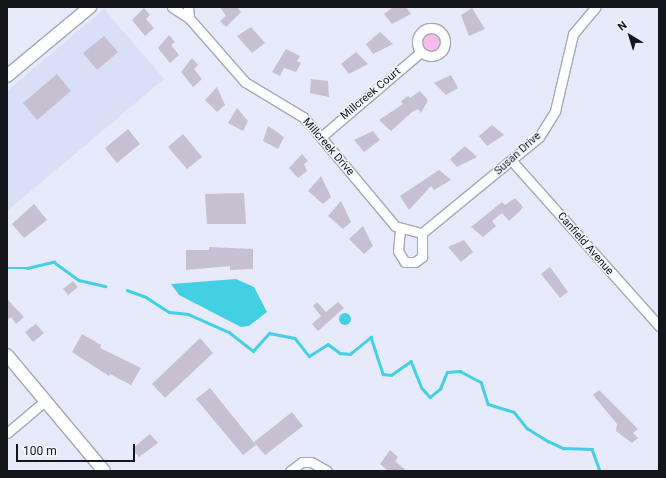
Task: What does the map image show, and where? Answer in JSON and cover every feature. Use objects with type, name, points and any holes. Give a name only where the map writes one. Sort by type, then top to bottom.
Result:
[{"type":"street","points":[[7,76],[90,7]]},
{"type":"street","name":"Millcreek Drive","points":[[172,7],[189,18],[245,82],[303,117],[400,229],[411,233],[422,233]]},
{"type":"street","points":[[188,7],[189,18]]},
{"type":"street","name":"Susan Drive","points":[[422,233],[512,161],[539,137],[555,110],[573,34],[596,7]]},
{"type":"street","name":"Millcreek Court","points":[[321,137],[421,52]]},
{"type":"street","name":"Canfield Avenue","points":[[512,161],[659,326]]},
{"type":"street","points":[[400,229],[398,251],[405,262],[415,262],[422,257],[422,233]]},
{"type":"street","points":[[7,355],[104,471]]},
{"type":"street","points":[[7,433],[46,401]]},
{"type":"street","points":[[290,471],[302,462],[311,462],[327,471]]},
{"type":"shaded area","points":[[104,9],[164,79],[7,211],[7,91]]},
{"type":"shaded area","points":[[432,34],[438,37],[441,43],[438,49],[432,52],[426,49],[423,43],[426,37]]},
{"type":"water","points":[[236,279],[254,287],[267,312],[249,326],[241,327],[179,295],[171,284]]},
{"type":"water","points":[[343,313],[347,313],[351,319],[347,325],[343,325],[339,321],[339,317]]},
{"type":"building","points":[[220,7],[237,7],[241,12],[226,27],[220,21],[226,16]]},
{"type":"building","points":[[393,7],[406,7],[411,14],[392,24],[384,14]]},
{"type":"building","points":[[144,8],[150,15],[146,19],[154,28],[145,36],[132,20]]},
{"type":"building","points":[[472,8],[485,29],[469,36],[461,15]]},
{"type":"building","points":[[251,27],[265,43],[252,53],[237,36]]},
{"type":"building","points":[[380,32],[393,44],[373,54],[366,44]]},
{"type":"building","points":[[169,35],[175,42],[171,45],[179,55],[170,63],[158,48]]},
{"type":"building","points":[[104,36],[118,52],[97,70],[83,53]]},
{"type":"building","points":[[286,49],[300,56],[297,61],[301,63],[296,72],[284,68],[280,76],[272,72]]},
{"type":"building","points":[[356,52],[368,64],[349,74],[341,64]]},
{"type":"building","points":[[192,58],[198,65],[194,69],[202,79],[193,87],[181,72]]},
{"type":"building","points":[[57,74],[71,91],[37,120],[23,103]]},
{"type":"building","points":[[451,75],[458,88],[446,95],[434,83]]},
{"type":"building","points":[[311,79],[328,81],[329,97],[310,93]]},
{"type":"building","points":[[217,87],[225,105],[217,112],[205,100]]},
{"type":"building","points":[[420,91],[428,100],[421,113],[418,109],[412,112],[391,131],[379,120],[403,104],[401,101],[408,96],[410,98]]},
{"type":"building","points":[[237,108],[248,121],[243,131],[228,123]]},
{"type":"building","points":[[492,125],[504,135],[487,146],[479,136]]},
{"type":"building","points":[[268,126],[284,137],[278,149],[263,141]]},
{"type":"building","points":[[128,129],[140,144],[117,163],[105,148]]},
{"type":"building","points":[[373,131],[380,140],[364,152],[354,140]]},
{"type":"building","points":[[183,134],[202,157],[187,169],[168,147]]},
{"type":"building","points":[[465,146],[477,157],[457,167],[450,159]]},
{"type":"building","points":[[302,154],[308,161],[304,164],[307,171],[298,178],[289,168]]},
{"type":"building","points":[[439,170],[451,180],[434,190],[431,186],[409,210],[400,196]]},
{"type":"building","points":[[321,176],[331,197],[323,204],[308,191]]},
{"type":"building","points":[[244,193],[246,224],[207,224],[205,194]]},
{"type":"building","points":[[515,198],[523,207],[509,221],[502,213],[492,221],[496,226],[483,237],[471,227],[502,202],[505,205]]},
{"type":"building","points":[[341,201],[351,222],[343,229],[328,216]]},
{"type":"building","points":[[34,204],[47,220],[24,238],[12,224]]},
{"type":"building","points":[[363,226],[373,246],[364,254],[349,239]]},
{"type":"building","points":[[464,240],[473,252],[461,262],[448,247]]},
{"type":"building","points":[[209,247],[253,249],[253,269],[230,270],[230,266],[186,270],[186,250],[209,250]]},
{"type":"building","points":[[550,267],[568,292],[560,298],[541,274]]},
{"type":"building","points":[[73,281],[78,287],[68,295],[63,289]]},
{"type":"building","points":[[7,299],[24,317],[16,324],[11,317],[7,320]]},
{"type":"building","points":[[317,302],[326,312],[338,302],[344,308],[318,331],[312,324],[321,316],[313,306]]},
{"type":"building","points":[[36,324],[44,333],[33,342],[25,332]]},
{"type":"building","points":[[82,334],[101,345],[100,348],[141,368],[131,385],[110,374],[109,376],[72,352]]},
{"type":"building","points":[[200,338],[213,353],[165,398],[152,384]]},
{"type":"building","points":[[210,388],[256,445],[243,455],[196,399]]},
{"type":"building","points":[[599,390],[638,429],[633,433],[638,438],[632,443],[616,431],[617,424],[593,395]]},
{"type":"building","points":[[292,412],[303,426],[265,455],[254,442]]},
{"type":"building","points":[[150,434],[158,443],[139,457],[132,449]]},
{"type":"building","points":[[390,450],[398,457],[395,461],[407,471],[388,471],[380,464]]},
{"type":"waterway","points":[[7,268],[27,268],[54,262],[79,280],[105,286]]},
{"type":"waterway","points":[[127,290],[146,297],[169,312],[188,314],[229,332],[253,351],[269,333],[295,338],[309,356],[328,344],[340,353],[350,354],[371,337],[383,374],[391,375],[411,361],[422,388],[430,397],[440,389],[447,372],[460,371],[481,382],[488,404],[514,412],[527,428],[548,441],[563,448],[592,449],[600,471]]}]
